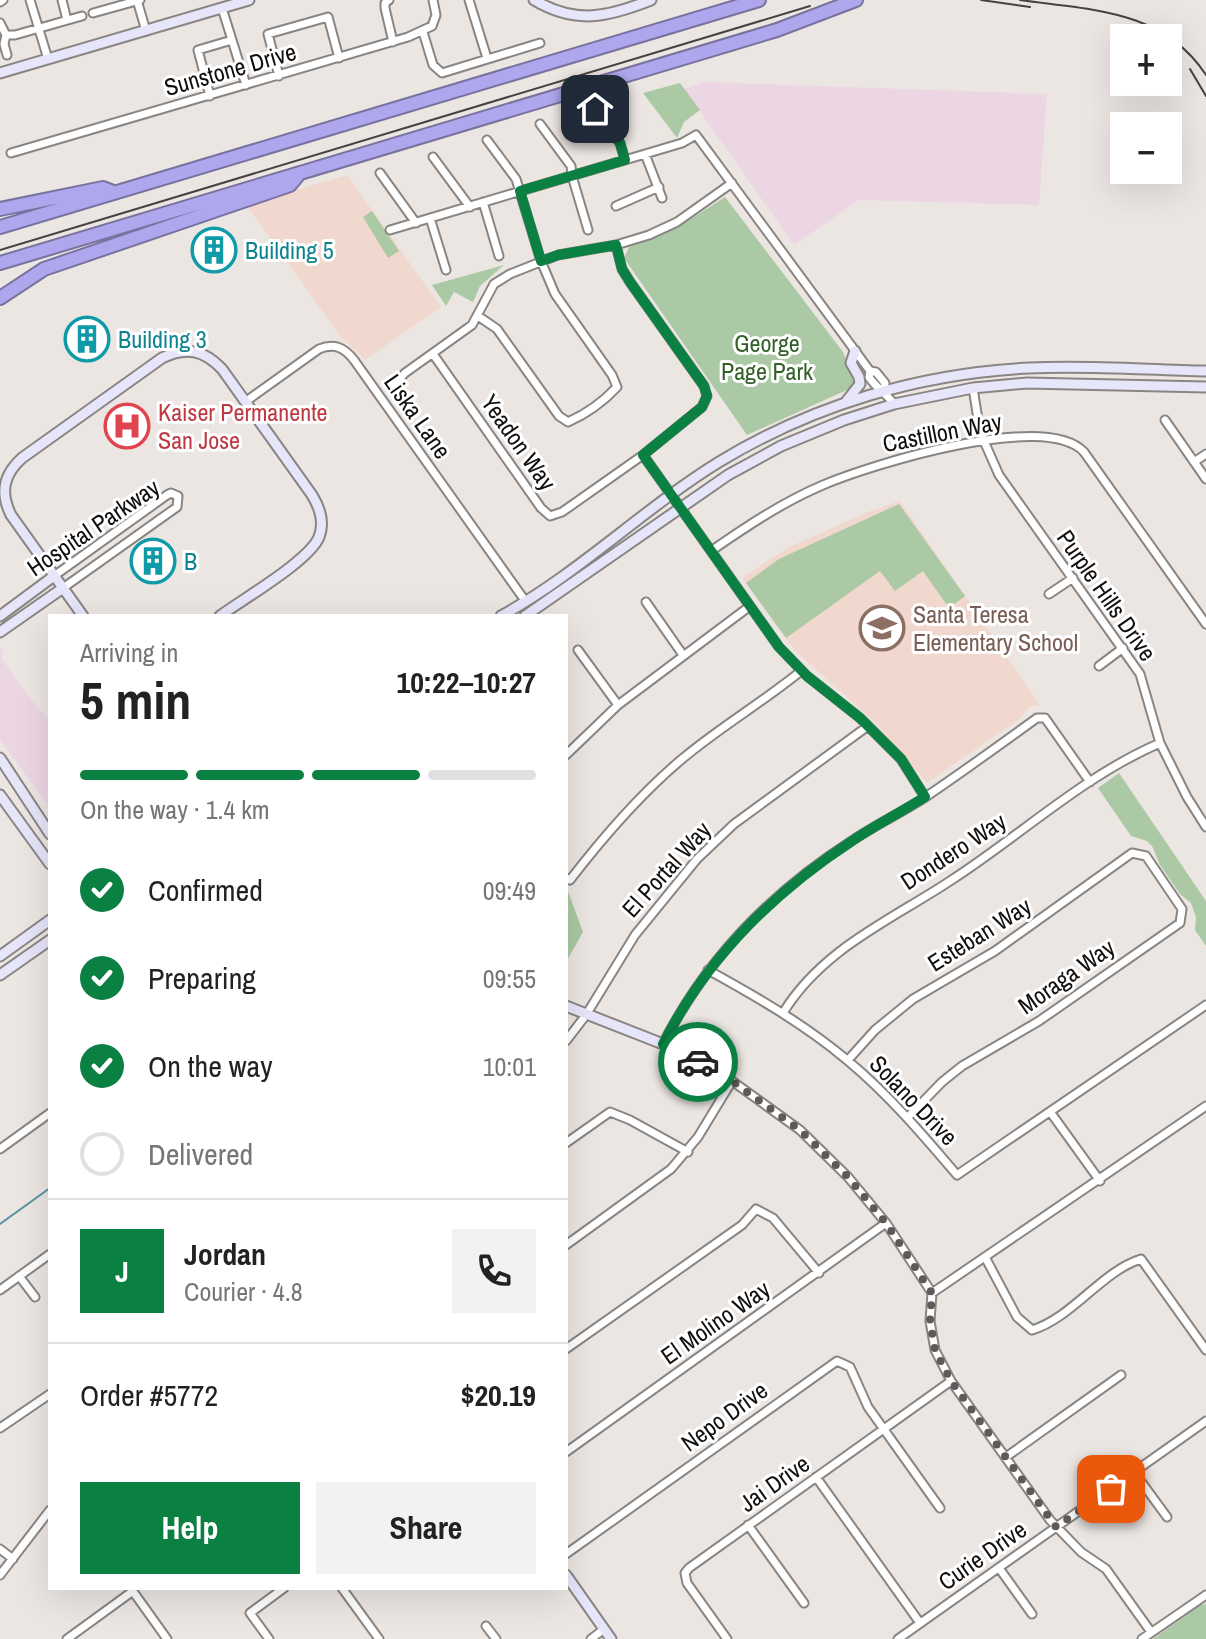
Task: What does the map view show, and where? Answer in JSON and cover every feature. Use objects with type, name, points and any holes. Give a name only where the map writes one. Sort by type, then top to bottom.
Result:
[{"type":"highway","points":[[0,227],[759,0]]},
{"type":"highway","points":[[0,263],[764,34],[856,0]]},
{"type":"highway","points":[[0,298],[44,269],[290,185],[301,172]]},
{"type":"highway","points":[[0,209],[103,188],[116,193]]},
{"type":"main road","points":[[0,73],[249,0]]},
{"type":"main road","points":[[534,0],[548,8],[581,17],[624,10],[651,0]]},
{"type":"main road","points":[[82,614],[11,515],[4,499],[5,482],[14,465],[152,365],[180,351],[209,356],[222,369],[312,495],[321,514],[322,527],[315,544],[303,557],[223,614]]},
{"type":"main road","points":[[844,403],[860,384],[851,363],[855,351]]},
{"type":"main road","points":[[505,614],[526,602],[671,495],[752,444],[844,403],[949,377],[1030,368],[1206,371]]},
{"type":"main road","points":[[528,614],[728,475],[781,446],[844,420],[894,404],[973,388],[1027,383],[1206,387]]},
{"type":"main road","name":"Hospital Parkway","points":[[0,616],[54,576]]},
{"type":"main road","name":"Hospital Parkway","points":[[0,632],[63,588]]},
{"type":"main road","points":[[0,758],[48,830]]},
{"type":"main road","points":[[0,795],[48,863]]},
{"type":"main road","points":[[0,956],[48,919]]},
{"type":"main road","points":[[0,975],[48,941]]},
{"type":"main road","points":[[568,1007],[663,1044]]},
{"type":"main road","points":[[568,1578],[611,1639]]},
{"type":"street","points":[[30,0],[48,59]]},
{"type":"street","points":[[62,0],[67,20]]},
{"type":"street","points":[[105,0],[108,9]]},
{"type":"street","points":[[93,13],[138,0],[146,31]]},
{"type":"street","points":[[389,0],[385,8],[393,42]]},
{"type":"street","points":[[433,0],[436,15],[432,26],[423,32],[433,65],[440,72],[540,43]]},
{"type":"street","points":[[469,0],[487,58]]},
{"type":"street","points":[[222,8],[246,85]]},
{"type":"street","points":[[6,35],[82,16]]},
{"type":"street","points":[[279,76],[268,34],[328,17],[339,58]]},
{"type":"street","points":[[0,23],[6,35],[4,44],[7,55]]},
{"type":"street","name":"Sunstone Drive","points":[[11,153],[423,32]]},
{"type":"street","points":[[210,96],[198,50],[232,40]]},
{"type":"street","points":[[595,109],[620,143],[625,160]]},
{"type":"street","points":[[540,124],[571,166],[588,230]]},
{"type":"street","points":[[390,230],[682,143],[696,135],[870,371],[869,377],[894,404]]},
{"type":"street","points":[[478,316],[497,329],[559,416],[568,422],[579,418],[617,387],[612,375],[555,294],[541,261],[516,179],[487,140]]},
{"type":"street","points":[[645,154],[662,198]]},
{"type":"street","points":[[433,157],[470,207]]},
{"type":"street","points":[[380,173],[416,223]]},
{"type":"street","points":[[394,385],[405,373],[460,335],[478,316],[494,284],[558,255],[616,245],[649,235],[677,222],[732,183]]},
{"type":"street","points":[[616,206],[659,187]]},
{"type":"street","points":[[483,202],[499,256]]},
{"type":"street","points":[[430,218],[446,270]]},
{"type":"street","name":"Yeadon Way","points":[[433,354],[541,508],[550,516],[562,512],[643,455],[702,407],[707,396],[704,386],[622,269],[616,245]]},
{"type":"street","name":"Liska Lane","points":[[245,402],[319,349],[329,345],[341,347],[354,360],[526,602]]},
{"type":"street","name":"Purple Hills Drive","points":[[973,388],[983,441],[999,475],[1140,674],[1160,743],[1206,827]]},
{"type":"street","points":[[1165,420],[1206,479]]},
{"type":"street","name":"Castillon Way","points":[[711,551],[786,502],[821,486],[896,460],[983,441],[1011,437],[1046,438],[1078,445],[1206,624]]},
{"type":"street","points":[[1194,462],[1206,454]]},
{"type":"street","points":[[643,455],[779,647],[801,671],[868,726],[901,759],[925,797]]},
{"type":"street","name":"Hospital Parkway","points":[[54,576],[167,495],[178,496],[177,507],[63,588]]},
{"type":"street","points":[[1049,594],[1073,578]]},
{"type":"street","points":[[646,602],[683,655]]},
{"type":"street","points":[[568,753],[618,705],[750,606]]},
{"type":"street","points":[[1099,666],[1123,648]]},
{"type":"street","points":[[578,650],[618,705]]},
{"type":"street","points":[[568,879],[610,829],[664,775],[703,742],[801,671]]},
{"type":"street","points":[[1090,782],[1045,718],[1037,718],[925,797],[853,840],[801,877],[762,911],[708,970],[663,1044],[732,1081],[800,1130],[848,1177],[886,1223],[932,1293],[930,1321],[935,1350],[951,1381],[1056,1527],[1081,1552],[1106,1569],[1151,1632]]},
{"type":"street","name":"El Portal Way","points":[[568,1038],[635,935],[697,859],[734,824],[868,726]]},
{"type":"street","name":"Dondero Way","points":[[783,1013],[814,975],[846,946],[899,910],[950,881],[1124,760],[1160,743]]},
{"type":"street","points":[[1198,815],[1206,810]]},
{"type":"street","name":"Esteban Way","points":[[848,1060],[875,1030],[913,999],[995,951],[1132,853],[1139,853]]},
{"type":"street","name":"Moraga Way","points":[[908,1117],[962,1066],[1039,1021],[1180,923],[1182,909],[1146,856],[1139,853]]},
{"type":"street","name":"Solano Drive","points":[[708,970],[783,1013],[848,1060],[908,1117],[957,1175],[1206,1005]]},
{"type":"street","points":[[568,1244],[659,1179],[688,1152],[732,1081]]},
{"type":"street","points":[[932,1293],[1206,1106]]},
{"type":"street","points":[[568,1142],[610,1112],[688,1152]]},
{"type":"street","points":[[1051,1113],[1100,1181]]},
{"type":"street","points":[[0,1149],[48,1114]]},
{"type":"street","points":[[568,1348],[742,1225],[756,1209],[773,1218],[819,1273]]},
{"type":"street","name":"El Molino Way","points":[[568,1451],[886,1223]]},
{"type":"street","points":[[0,1290],[48,1255]]},
{"type":"street","points":[[985,1257],[1017,1317],[1032,1330],[1126,1265],[1141,1259],[1206,1350]]},
{"type":"street","points":[[19,1276],[35,1297]]},
{"type":"street","name":"Nepo Drive","points":[[568,1553],[837,1361],[850,1367],[868,1407],[884,1430]]},
{"type":"street","points":[[1006,1457],[1121,1375]]},
{"type":"street","name":"Jai Drive","points":[[727,1639],[687,1583],[685,1573],[951,1381]]},
{"type":"street","points":[[0,1428],[48,1395]]},
{"type":"street","name":"Curie Drive","points":[[898,1639],[1205,1425]]},
{"type":"street","points":[[884,1430],[940,1508]]},
{"type":"street","points":[[1134,1472],[1167,1517]]},
{"type":"street","points":[[816,1477],[920,1623]]},
{"type":"street","points":[[0,1575],[48,1513]]},
{"type":"street","points":[[748,1525],[804,1603]]},
{"type":"street","points":[[0,1549],[13,1559]]},
{"type":"street","points":[[999,1568],[1032,1614]]},
{"type":"street","points":[[67,1639],[132,1590],[167,1639]]},
{"type":"street","points":[[269,1639],[250,1613],[281,1590]]},
{"type":"street","points":[[343,1590],[379,1639]]},
{"type":"street","points":[[1142,1639],[1206,1595]]},
{"type":"street","points":[[486,1626],[496,1639]]},
{"type":"street","points":[[591,1639],[604,1629]]},
{"type":"shaded area","points":[[704,82],[1047,94],[1039,205],[859,200],[794,245],[684,89]]},
{"type":"shaded area","points":[[347,175],[441,307],[365,360],[341,337],[246,205]]},
{"type":"shaded area","name":"Santa Teresa Elementary School","points":[[900,501],[1040,705],[1030,707],[1018,720],[927,783],[875,722],[794,650],[742,578],[787,548]]},
{"type":"shaded area","points":[[3,648],[2,659],[48,719],[48,805],[0,740],[0,650]]},
{"type":"green space","points":[[680,83],[700,110],[684,122],[677,138],[643,93]]},
{"type":"green space","name":"George Page Park","points":[[725,197],[843,352],[858,385],[747,435],[624,258],[629,247],[680,226]]},
{"type":"green space","points":[[372,211],[399,251],[388,258],[363,217]]},
{"type":"green space","points":[[504,265],[480,286],[473,302],[454,292],[446,306],[432,285]]},
{"type":"green space","points":[[899,504],[965,596],[949,608],[923,571],[895,591],[880,571],[786,638],[746,583],[779,559]]},
{"type":"green space","points":[[1119,773],[1206,901],[1206,946],[1195,930],[1196,917],[1191,903],[1180,894],[1160,865],[1152,846],[1131,836],[1098,788]]},
{"type":"green space","points":[[568,891],[583,932],[568,958]]},
{"type":"green space","points":[[1206,1604],[1206,1639],[1153,1639],[1201,1605]]},
{"type":"waterway","points":[[0,1224],[48,1189]]},
{"type":"tram line","points":[[981,0],[1030,7]]},
{"type":"tram line","points":[[1020,0],[1098,11],[1147,25],[1189,53],[1206,75]]},
{"type":"tram line","points":[[0,250],[810,6]]},
{"type":"tram line","points":[[1190,69],[1206,96]]},
{"type":"way so far","points":[[698,1062],[732,1081],[800,1130],[848,1177],[886,1223],[932,1293],[930,1321],[935,1350],[951,1381],[1056,1527],[1111,1489]]},
{"type":"place","name":"Building 5","points":[[214,250]]},
{"type":"place","name":"Building 3","points":[[87,339]]},
{"type":"place","name":"Kaiser Permanente San Jose","points":[[127,426]]},
{"type":"place","name":"B","points":[[153,561]]},
{"type":"place","name":"Santa Teresa Elementary School","points":[[882,628]]},
{"type":"route","points":[[595,109],[620,143],[625,160],[520,191],[541,261],[616,245],[622,269],[704,386],[707,396],[702,407],[643,455],[779,647],[807,676],[860,718],[901,759],[925,797],[853,840],[801,877],[734,939],[687,1001],[663,1044],[698,1062]]}]
